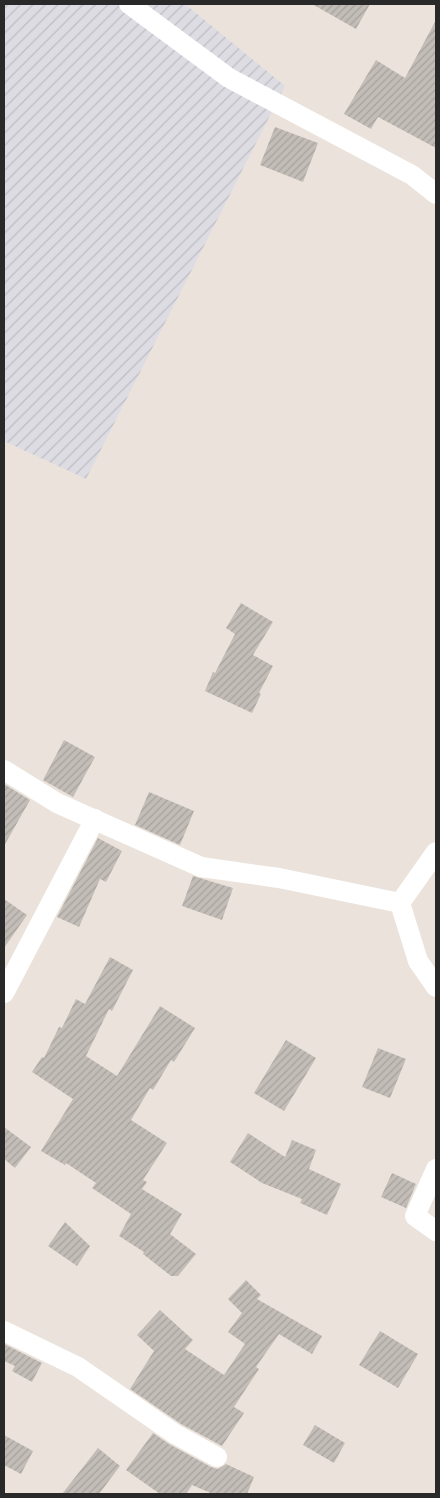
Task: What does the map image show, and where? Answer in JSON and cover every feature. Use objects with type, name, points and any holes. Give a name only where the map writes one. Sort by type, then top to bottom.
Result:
[{"type":"street","points":[[129,4],[229,78],[412,175],[436,194]]},
{"type":"street","points":[[4,770],[57,803],[201,867],[279,878],[400,903]]},
{"type":"street","points":[[4,993],[95,819]]},
{"type":"street","points":[[400,903],[436,852]]},
{"type":"street","points":[[400,903],[418,961],[436,987]]},
{"type":"street","points":[[436,1169],[415,1216],[436,1231]]},
{"type":"street","points":[[4,1331],[78,1367],[175,1434],[217,1456]]},
{"type":"shaded area","points":[[4,4],[185,4],[285,86],[86,479],[4,441]]},
{"type":"building","points":[[312,4],[370,4],[356,29]]},
{"type":"building","points":[[436,20],[436,148],[378,117],[371,129],[344,114],[376,60],[405,78]]},
{"type":"building","points":[[275,127],[318,143],[303,182],[260,165]]},
{"type":"building","points":[[241,603],[273,622],[253,655],[273,666],[259,693],[261,694],[252,713],[205,691],[213,672],[215,673],[235,634],[226,628]]},
{"type":"building","points":[[64,740],[95,757],[73,797],[43,780]]},
{"type":"building","points":[[4,784],[30,800],[4,846]]},
{"type":"building","points":[[149,792],[194,811],[180,845],[135,825]]},
{"type":"building","points":[[98,838],[122,851],[106,882],[100,879],[79,927],[57,917]]},
{"type":"building","points":[[193,876],[233,888],[222,920],[182,906]]},
{"type":"building","points":[[4,899],[27,915],[4,948]]},
{"type":"building","points":[[110,957],[133,970],[112,1011],[109,1009],[86,1056],[117,1076],[160,1006],[195,1028],[174,1062],[171,1060],[153,1090],[150,1088],[131,1120],[167,1143],[143,1180],[147,1182],[142,1189],[182,1214],[170,1234],[196,1254],[178,1276],[171,1276],[143,1254],[144,1252],[119,1236],[131,1214],[92,1188],[96,1183],[66,1163],[65,1165],[41,1151],[73,1099],[32,1072],[42,1057],[44,1058],[59,1027],[62,1028],[76,999],[85,1004]]},
{"type":"building","points":[[286,1040],[316,1058],[284,1111],[254,1093]]},
{"type":"building","points":[[378,1048],[406,1059],[390,1098],[362,1087]]},
{"type":"building","points":[[4,1127],[31,1147],[15,1168],[4,1159]]},
{"type":"building","points":[[248,1133],[285,1157],[292,1140],[316,1150],[309,1169],[341,1184],[327,1215],[300,1203],[302,1199],[262,1183],[230,1162]]},
{"type":"building","points":[[392,1173],[416,1184],[406,1208],[381,1197]]},
{"type":"building","points":[[65,1222],[90,1246],[77,1266],[48,1246]]},
{"type":"building","points":[[246,1280],[261,1295],[257,1299],[322,1336],[312,1354],[279,1334],[256,1367],[259,1369],[234,1407],[244,1413],[222,1446],[181,1424],[130,1389],[154,1351],[137,1335],[160,1310],[193,1340],[185,1349],[224,1375],[245,1344],[228,1332],[242,1313],[228,1299]]},
{"type":"building","points":[[380,1331],[418,1354],[398,1388],[359,1365]]},
{"type":"building","points":[[4,1344],[42,1363],[32,1382],[12,1371],[15,1366],[4,1361]]},
{"type":"building","points":[[315,1425],[345,1443],[334,1463],[303,1445]]},
{"type":"building","points":[[153,1433],[211,1467],[218,1469],[226,1464],[254,1477],[247,1494],[213,1494],[192,1485],[186,1494],[160,1494],[126,1470]]},
{"type":"building","points":[[4,1435],[33,1451],[21,1474],[4,1465]]},
{"type":"building","points":[[98,1448],[120,1466],[99,1494],[62,1494]]}]
